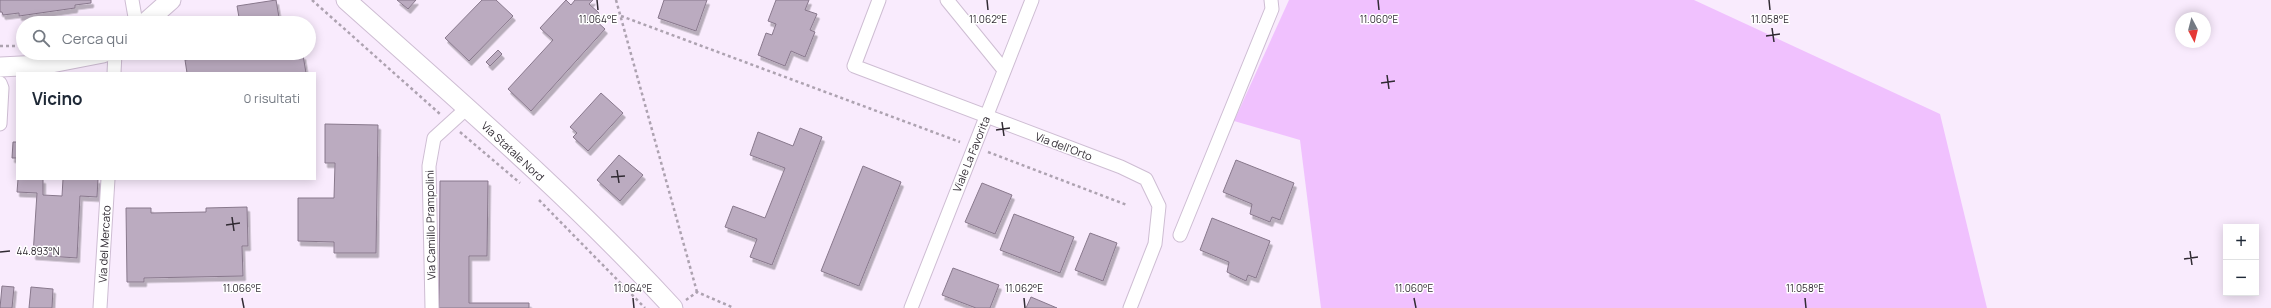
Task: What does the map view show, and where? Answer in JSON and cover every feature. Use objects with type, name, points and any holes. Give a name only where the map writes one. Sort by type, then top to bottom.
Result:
[{"type":"main road","points":[[153,16],[171,0]]},
{"type":"main road","name":"Via Statale Nord","points":[[346,0],[467,108],[630,260],[677,306]]},
{"type":"main road","points":[[0,67],[41,65],[67,60]]},
{"type":"street","points":[[132,0],[135,16]]},
{"type":"street","name":"Via dell'Orto","points":[[880,0],[854,66],[1121,167],[1146,179],[1159,206],[1156,244],[1130,308]]},
{"type":"street","points":[[947,0],[1004,70]]},
{"type":"street","name":"Viale La Favorita","points":[[911,308],[973,146],[1032,0]]},
{"type":"street","points":[[1180,235],[1272,9],[1271,0]]},
{"type":"street","points":[[114,72],[115,60]]},
{"type":"street","points":[[0,83],[2,88],[0,124]]},
{"type":"street","name":"Via Camillo Prampolini","points":[[432,308],[429,166],[434,138],[467,108]]},
{"type":"street","name":"Via del Mercato","points":[[100,308],[108,180]]},
{"type":"path","points":[[312,0],[522,184]]},
{"type":"path","points":[[616,0],[697,292]]},
{"type":"path","points":[[621,16],[973,146],[1127,205]]},
{"type":"path","points":[[0,46],[16,46]]},
{"type":"path","points":[[534,195],[645,308]]},
{"type":"path","points":[[677,306],[697,292]]},
{"type":"path","points":[[697,292],[734,308]]},
{"type":"shaded area","points":[[1289,0],[1694,0],[1940,114],[1987,308],[1321,308],[1300,140],[1234,121]]},
{"type":"building","points":[[0,0],[91,0],[91,3],[75,5],[75,8],[19,16],[19,13],[3,15],[2,12],[0,12]]},
{"type":"building","points":[[276,0],[279,16],[239,16],[237,6]]},
{"type":"building","points":[[397,0],[416,0],[408,9]]},
{"type":"building","points":[[482,0],[496,0],[513,16],[469,61],[445,38]]},
{"type":"building","points":[[566,0],[571,5],[575,0],[593,0],[589,4],[599,13],[594,19],[605,29],[531,111],[508,89],[553,40],[540,28]]},
{"type":"building","points":[[664,0],[707,0],[696,31],[658,18]]},
{"type":"building","points":[[776,0],[809,0],[805,10],[817,14],[810,30],[815,32],[805,57],[791,51],[785,66],[758,55],[766,33],[772,35],[776,24],[768,21]]},
{"type":"building","points":[[498,50],[502,54],[490,66],[486,62]]},
{"type":"building","points":[[185,60],[304,60],[306,72],[187,72]]},
{"type":"building","points":[[601,93],[623,113],[588,151],[573,137],[577,133],[570,127]]},
{"type":"building","points":[[325,124],[378,125],[376,253],[334,253],[334,242],[298,241],[298,198],[334,198],[335,163],[325,163]]},
{"type":"building","points":[[800,128],[822,137],[772,265],[750,257],[757,239],[725,227],[733,206],[765,218],[785,168],[750,155],[758,132],[793,146]]},
{"type":"building","points":[[13,142],[16,142],[16,158],[12,158]]},
{"type":"building","points":[[619,155],[643,175],[620,201],[597,180]]},
{"type":"building","points":[[1236,160],[1294,183],[1280,220],[1272,217],[1270,222],[1250,214],[1252,204],[1223,192]]},
{"type":"building","points":[[863,166],[901,182],[859,286],[821,271]]},
{"type":"building","points":[[18,180],[43,180],[43,195],[62,196],[63,180],[98,180],[97,197],[80,196],[77,258],[33,255],[37,193],[17,192]]},
{"type":"building","points":[[440,181],[488,181],[487,256],[469,256],[469,303],[529,303],[529,308],[439,308]]},
{"type":"building","points":[[982,183],[1012,195],[995,234],[965,222]]},
{"type":"building","points":[[247,207],[248,246],[242,246],[243,276],[144,278],[144,282],[127,282],[126,208],[151,208],[151,213],[206,212],[206,208]]},
{"type":"building","points":[[1014,214],[1074,237],[1060,273],[1000,250]]},
{"type":"building","points":[[1212,218],[1270,241],[1256,278],[1248,275],[1246,281],[1227,272],[1229,262],[1200,250]]},
{"type":"building","points":[[1090,233],[1117,243],[1103,281],[1075,270]]},
{"type":"building","points":[[953,268],[999,285],[990,308],[976,308],[942,295]]},
{"type":"building","points":[[2,286],[14,287],[12,308],[0,308]]},
{"type":"building","points":[[31,287],[53,289],[52,308],[29,308]]},
{"type":"building","points":[[1031,297],[1057,308],[1026,308]]}]
